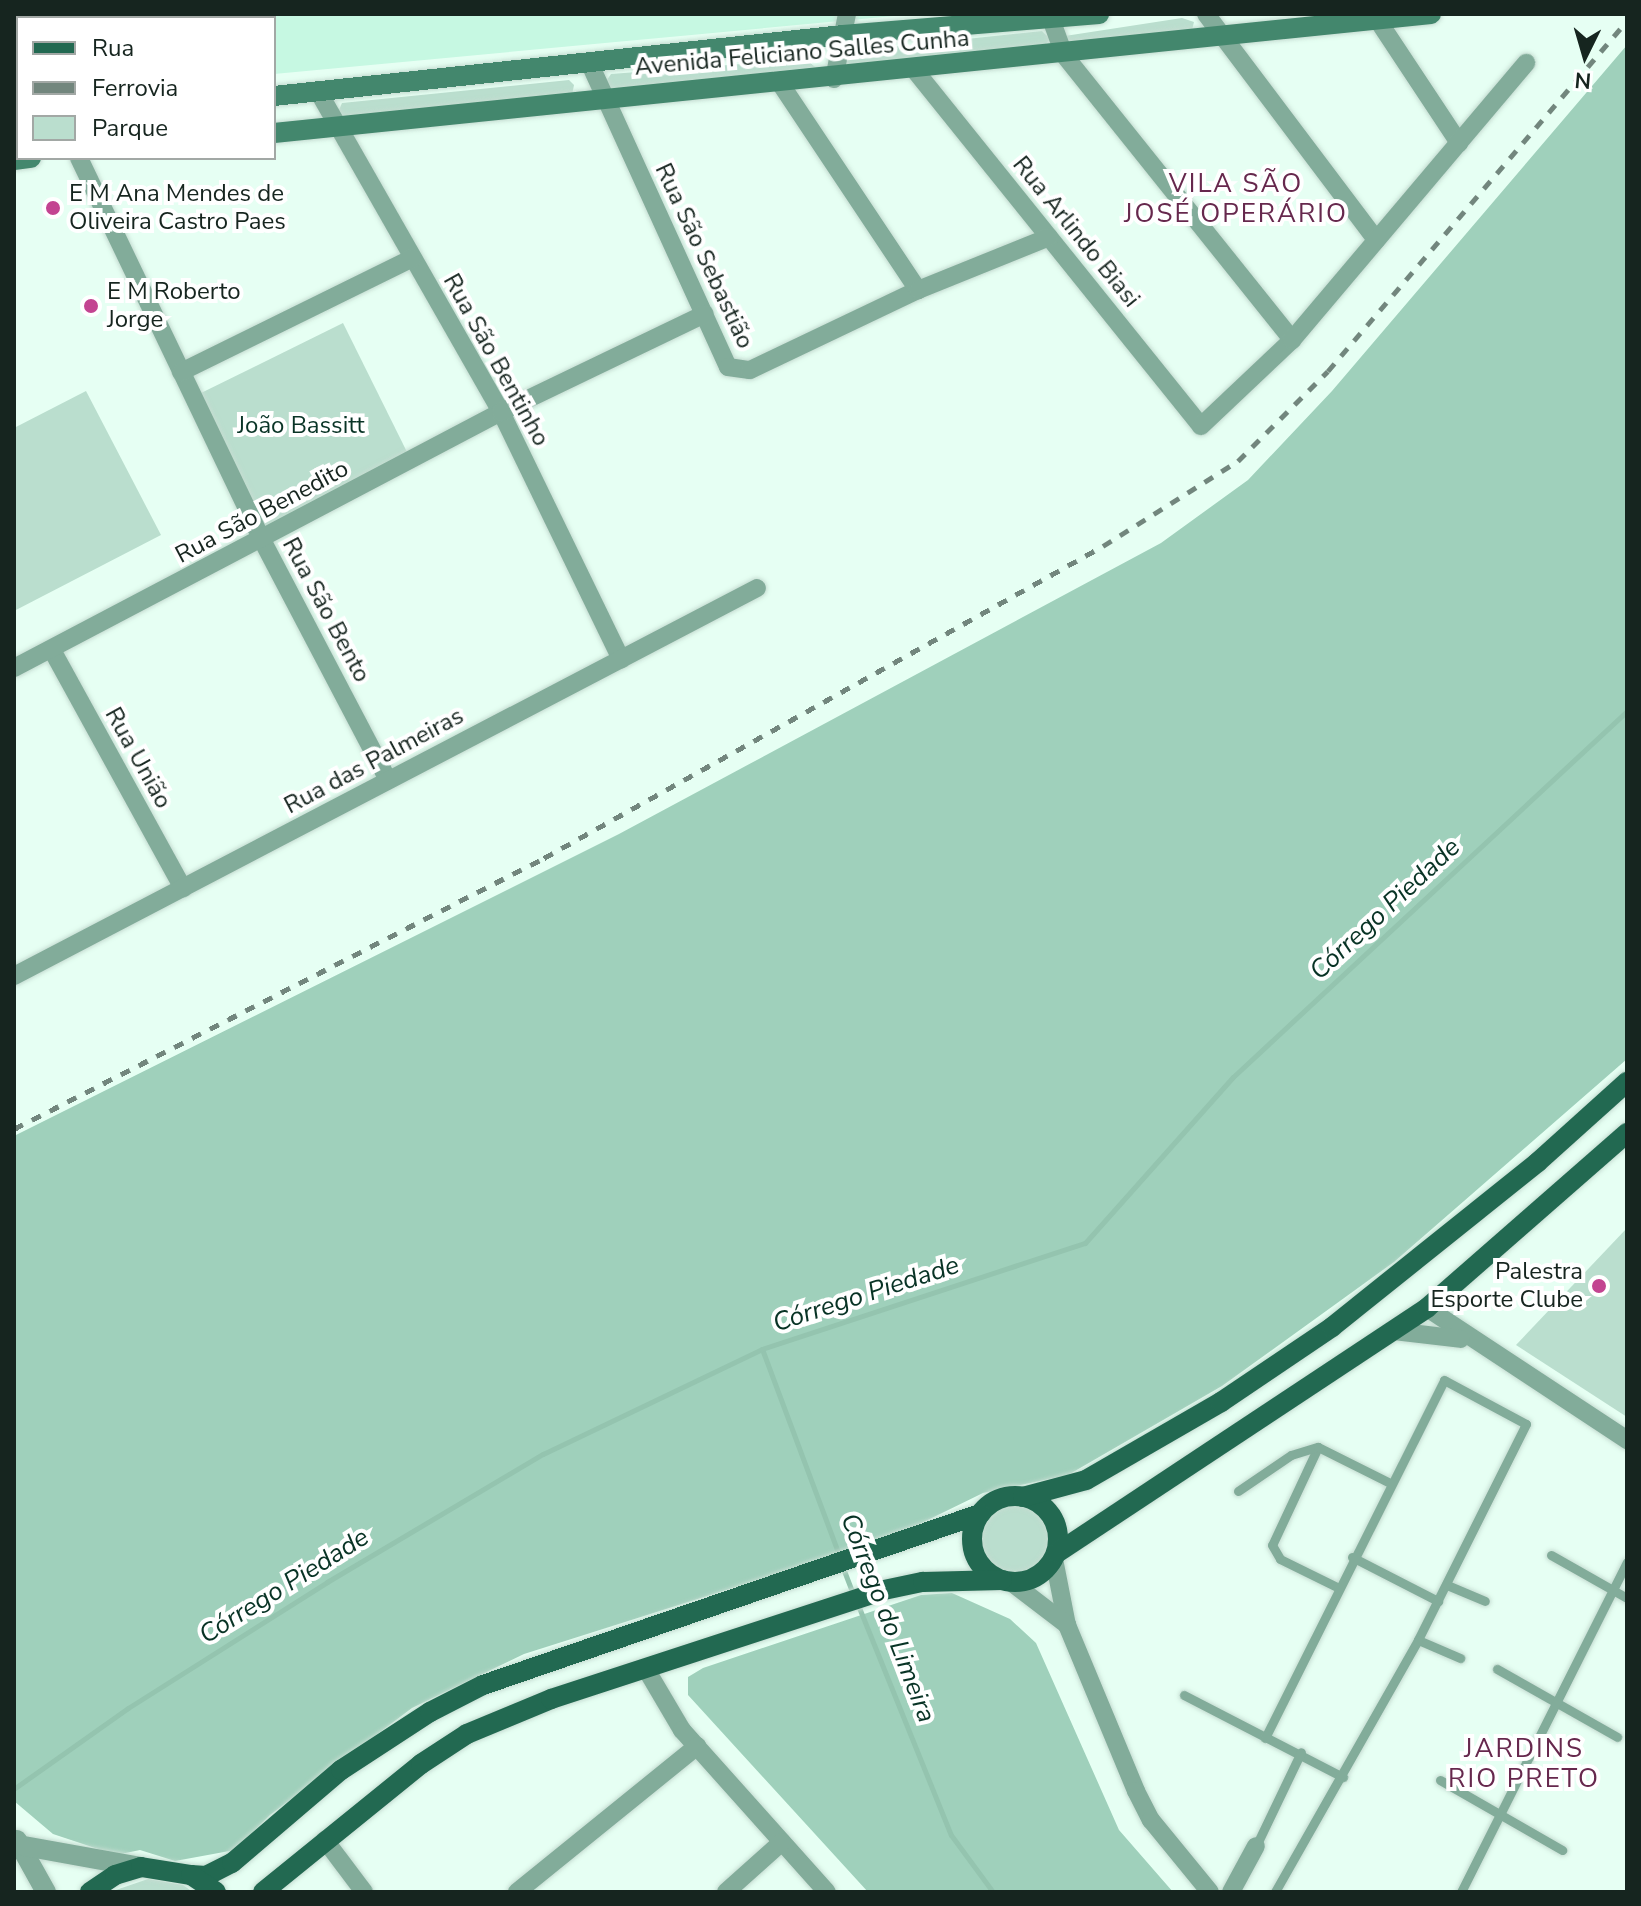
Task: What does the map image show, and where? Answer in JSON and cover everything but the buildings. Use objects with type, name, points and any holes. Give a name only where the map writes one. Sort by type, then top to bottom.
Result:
[{"type":"main road","name":"Avenida Feliciano Salles Cunha","points":[[276,96],[843,35],[1099,14]]},
{"type":"main road","name":"Avenida Feliciano Salles Cunha","points":[[276,133],[604,97],[834,79],[1431,14]]},
{"type":"main road","points":[[1006,1581],[977,1560],[973,1528],[980,1514],[992,1503],[1086,1480],[1221,1402],[1332,1327],[1517,1179],[1627,1082]]},
{"type":"main road","points":[[263,1892],[325,1840],[467,1734],[551,1699],[884,1590],[923,1582],[1006,1581],[1036,1577],[1056,1556],[1427,1308],[1627,1133]]},
{"type":"main road","points":[[1023,1497],[1048,1511],[1059,1538],[1056,1556]]},
{"type":"main road","points":[[90,1892],[115,1875],[141,1867],[206,1876],[232,1863],[341,1770],[430,1712],[483,1685],[871,1555],[980,1514]]},
{"type":"main road","points":[[191,1875],[216,1892]]},
{"type":"street","points":[[834,79],[847,14]]},
{"type":"street","points":[[1206,14],[1376,240]]},
{"type":"street","points":[[1051,19],[1064,55],[1292,340],[1526,63]]},
{"type":"street","points":[[1377,19],[1459,143]]},
{"type":"street","name":"Rua São Sebastião","points":[[589,62],[705,314],[720,358],[738,371],[918,290]]},
{"type":"street","name":"Rua Arlindo Biasi","points":[[913,68],[1201,426],[1292,340]]},
{"type":"street","points":[[780,83],[918,290],[1049,237]]},
{"type":"street","name":"Rua São Bentinho","points":[[318,91],[501,412],[621,659]]},
{"type":"street","name":"Rua São Bento","points":[[80,160],[262,540],[388,780]]},
{"type":"street","points":[[181,372],[413,258]]},
{"type":"street","name":"Rua São Benedito","points":[[14,668],[501,412],[705,314]]},
{"type":"street","name":"Rua das Palmeiras","points":[[14,976],[757,588]]},
{"type":"street","name":"Rua União","points":[[52,650],[183,888]]},
{"type":"street","points":[[1427,1308],[1475,1343],[1627,1440]]},
{"type":"street","points":[[1394,1331],[1437,1332],[1475,1343]]},
{"type":"street","points":[[1056,1556],[1067,1625],[1151,1820],[1210,1892]]},
{"type":"street","points":[[1006,1581],[1067,1625]]},
{"type":"street","points":[[646,1669],[697,1746],[827,1892]]},
{"type":"street","points":[[517,1892],[697,1746]]},
{"type":"street","points":[[325,1840],[364,1892]]},
{"type":"street","points":[[19,1842],[141,1867]]},
{"type":"street","points":[[19,1842],[46,1892]]},
{"type":"street","points":[[726,1892],[782,1842]]},
{"type":"street","points":[[1231,1892],[1256,1846]]},
{"type":"lane","points":[[1265,1738],[1337,1587],[1444,1380],[1526,1424],[1418,1640],[1275,1892]]},
{"type":"lane","points":[[1318,1447],[1272,1545],[1280,1559],[1337,1587]]},
{"type":"lane","points":[[1238,1491],[1291,1455],[1318,1447],[1390,1483]]},
{"type":"lane","points":[[1551,1555],[1627,1598]]},
{"type":"lane","points":[[1352,1557],[1438,1601]]},
{"type":"lane","points":[[1461,1892],[1627,1562]]},
{"type":"lane","points":[[1447,1585],[1485,1601]]},
{"type":"lane","points":[[1418,1640],[1460,1658]]},
{"type":"lane","points":[[1497,1669],[1617,1737]]},
{"type":"lane","points":[[1184,1695],[1265,1738],[1301,1752],[1343,1777]]},
{"type":"lane","points":[[1256,1846],[1301,1752]]},
{"type":"lane","points":[[1440,1780],[1562,1850]]},
{"type":"shaded area","points":[[14,14],[915,14],[276,74],[276,16],[16,16],[14,99]]},
{"type":"shaded area","points":[[1627,45],[1627,1059],[1394,1262],[1222,1386],[1068,1475],[983,1493],[893,1537],[524,1654],[412,1708],[270,1815],[235,1850],[175,1861],[140,1850],[116,1855],[53,1834],[14,1801],[14,1136],[619,834],[1161,543],[1248,480],[1332,391]]},
{"type":"shaded area","points":[[952,1593],[1010,1619],[1036,1643],[1119,1830],[1173,1892],[868,1892],[688,1695],[688,1677],[703,1668],[921,1595]]},
{"type":"green space","points":[[1182,18],[1194,22],[1192,30],[1068,43],[1065,36]]},
{"type":"green space","points":[[1042,31],[1050,39],[1044,46],[846,64],[844,52]]},
{"type":"green space","points":[[806,59],[815,67],[610,90],[605,83],[611,74]]},
{"type":"green space","points":[[569,80],[574,85],[572,95],[344,121],[339,110],[342,103]]},
{"type":"green space","name":"João Bassitt","points":[[343,323],[407,452],[264,530],[199,394]]},
{"type":"green space","points":[[86,391],[161,535],[14,611],[14,428]]},
{"type":"green space","name":"Palestra Esporte Clube","points":[[1627,1228],[1627,1417],[1516,1345]]},
{"type":"green space","points":[[1015,1500],[1030,1503],[1047,1517],[1054,1539],[1051,1554],[1037,1571],[1015,1578],[1000,1575],[983,1561],[976,1539],[979,1524],[993,1507]]},
{"type":"green space","points":[[148,1879],[183,1885],[193,1892],[110,1892]]},
{"type":"waterway","name":"Córrego Piedade","points":[[15,1788],[128,1708],[327,1582],[543,1454],[762,1349],[1085,1243],[1233,1077],[1627,711]]},
{"type":"waterway","name":"Córrego do Limeira","points":[[762,1349],[840,1558]]},
{"type":"waterway","name":"Córrego do Limeira","points":[[843,1568],[854,1596]]},
{"type":"waterway","name":"Córrego do Limeira","points":[[858,1605],[951,1835],[993,1892]]},
{"type":"railway","points":[[14,1129],[544,858],[1103,546],[1238,461],[1328,371],[1627,21]]},
{"type":"place","name":"E M Ana Mendes de Oliveira Castro Paes","points":[[53,208]]},
{"type":"place","name":"E M Roberto Jorge","points":[[91,306]]},
{"type":"place","name":"Palestra Esporte Clube","points":[[1599,1286]]},
{"type":"district","name":"VILA SÃO JOSÉ OPERÁRIO","points":[[1236,199]]},
{"type":"district","name":"JARDINS RIO PRETO","points":[[1524,1764]]}]
